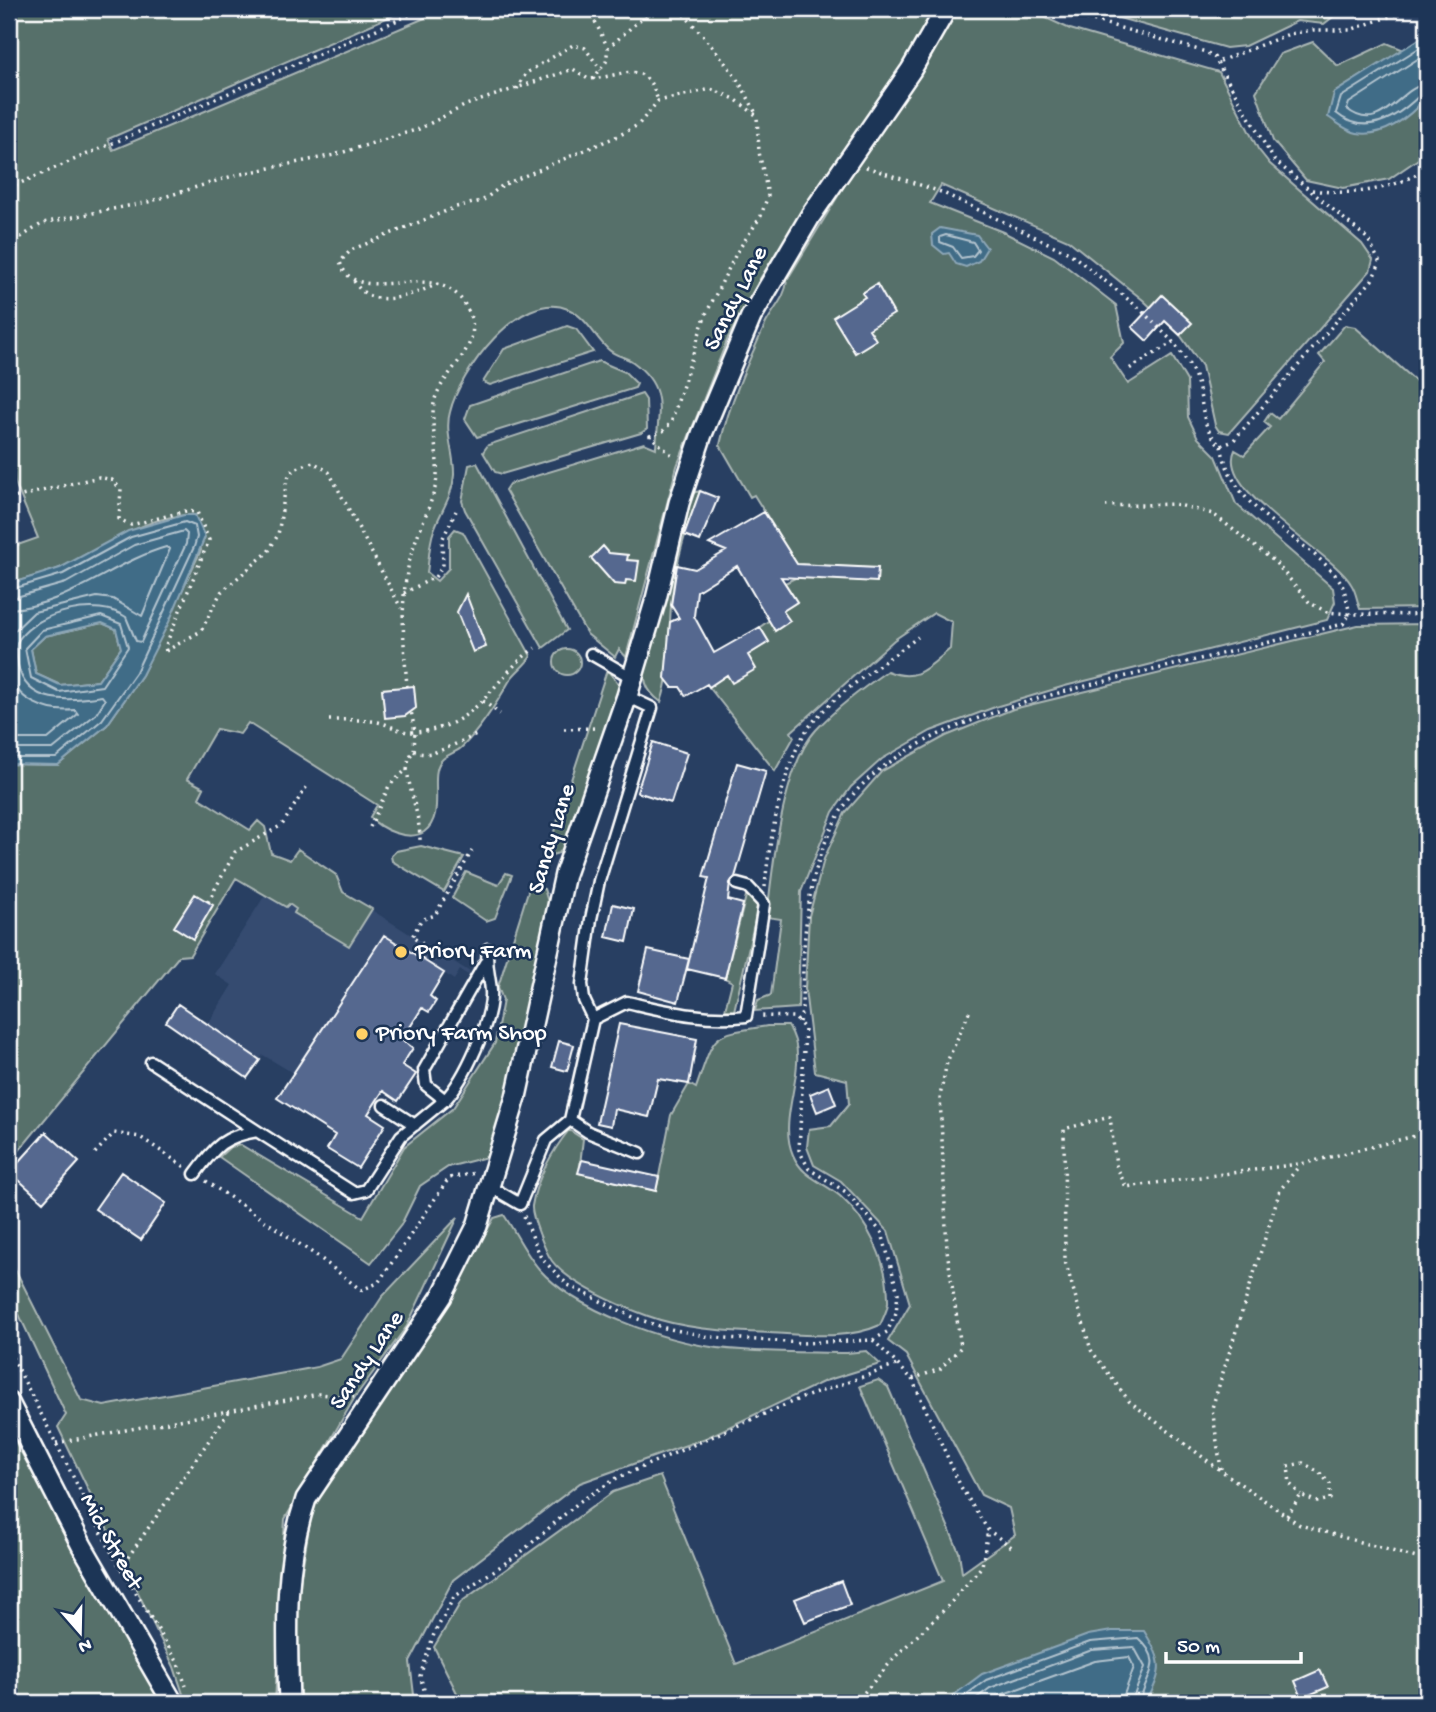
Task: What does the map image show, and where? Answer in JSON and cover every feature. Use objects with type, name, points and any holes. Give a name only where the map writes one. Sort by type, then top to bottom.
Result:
[{"type":"street","name":"Sandy Lane","points":[[289,1703],[286,1604],[294,1534],[306,1499],[442,1296],[477,1226],[516,1097],[565,874],[629,686],[692,464],[751,317],[784,257],[911,70],[946,9]]},
{"type":"street","name":"Mid Street","points":[[9,1403],[82,1546],[181,1698]]},
{"type":"lane","points":[[489,1186],[520,1204],[547,1140],[570,1119],[593,1019],[584,1000],[582,984],[591,919],[599,881],[652,708],[591,654]]},
{"type":"lane","points":[[593,1019],[627,1002],[687,1016],[721,1019],[746,1016],[764,904],[748,887],[737,884]]},
{"type":"lane","points":[[445,1100],[426,1085],[424,1070],[485,963],[488,948]]},
{"type":"lane","points":[[151,1062],[354,1193],[366,1190],[401,1136],[455,1089],[484,1027],[491,993],[485,963]]},
{"type":"lane","points":[[384,1105],[415,1125]]},
{"type":"lane","points":[[570,1119],[588,1132],[640,1153]]},
{"type":"lane","points":[[195,1174],[217,1145],[232,1135],[257,1131]]},
{"type":"path","points":[[9,188],[423,9]]},
{"type":"path","points":[[589,9],[608,48]]},
{"type":"path","points":[[593,79],[601,70],[608,48],[652,9]]},
{"type":"path","points":[[679,9],[722,57],[747,93],[757,116],[758,152],[768,195],[761,216],[737,252],[705,316],[671,423],[663,431],[650,436],[679,461],[692,464]]},
{"type":"path","points":[[1053,9],[1206,52],[1220,61],[1274,160],[1368,239],[1380,263],[1372,280],[1233,441],[1221,446]]},
{"type":"path","points":[[1220,61],[1289,34],[1313,30],[1350,30],[1411,9]]},
{"type":"path","points":[[1419,9],[1427,15]]},
{"type":"path","points":[[517,89],[526,73],[573,45],[584,48],[601,70]]},
{"type":"path","points":[[9,245],[43,223],[148,202],[236,175],[334,155],[419,130],[466,105],[573,69],[593,79],[631,70],[642,74],[655,89],[658,102]]},
{"type":"path","points":[[438,284],[414,294],[383,299],[366,296],[354,281],[344,274],[340,262],[351,250],[456,207],[482,201],[503,185],[620,135],[638,125],[658,102],[712,89],[735,99],[757,116]]},
{"type":"path","points":[[850,160],[886,176],[941,192],[1071,254],[1139,309],[1173,342],[1188,363],[1198,385],[1209,434],[1221,446],[1231,480],[1250,502],[1339,579],[1350,614]]},
{"type":"path","points":[[1310,190],[1336,193],[1374,191],[1402,184],[1427,168]]},
{"type":"path","points":[[354,281],[376,285],[416,280],[438,284],[463,302],[472,320],[473,335],[435,399],[436,482],[410,558],[403,594],[407,687]]},
{"type":"path","points":[[1126,371],[1173,342]]},
{"type":"path","points":[[9,499],[99,477],[112,480],[121,489],[119,519],[131,525],[186,511],[197,512],[209,540],[165,647],[166,651],[201,631],[221,592],[268,552],[278,535],[288,479],[294,469],[313,462],[329,472],[340,489],[402,610]]},
{"type":"path","points":[[1106,506],[1175,504],[1213,514],[1275,562],[1310,603],[1327,612],[1427,615]]},
{"type":"path","points":[[403,594],[435,577],[443,566],[442,540],[456,511]]},
{"type":"path","points":[[799,1023],[802,1012],[805,925],[821,856],[841,811],[865,782],[884,765],[924,741],[1031,701],[1343,624],[1350,614]]},
{"type":"path","points":[[764,904],[768,851],[798,744],[811,725],[844,695],[918,637]]},
{"type":"path","points":[[329,720],[380,722],[399,731],[415,732],[443,726],[474,710],[516,661],[535,648]]},
{"type":"path","points":[[483,701],[500,714]]},
{"type":"path","points":[[411,711],[415,732],[414,751],[408,757],[407,769],[409,789],[420,819],[420,841]]},
{"type":"path","points":[[564,729],[590,727],[613,730]]},
{"type":"path","points":[[414,751],[420,754],[445,748],[478,735]]},
{"type":"path","points":[[370,827],[389,786],[407,769]]},
{"type":"path","points":[[208,902],[235,852],[267,830],[282,825],[307,786]]},
{"type":"path","points":[[422,959],[425,955],[419,951],[423,944],[412,937],[421,920],[435,915],[472,851]]},
{"type":"path","points":[[912,1379],[940,1369],[961,1347],[947,1250],[940,1096],[947,1062],[971,1010]]},
{"type":"path","points":[[520,1204],[541,1258],[568,1284],[635,1318],[677,1330],[749,1341],[845,1343],[873,1340],[887,1332],[896,1313],[896,1282],[882,1233],[846,1192],[809,1169],[799,1150],[798,1130],[806,1059],[805,1029],[794,1017],[746,1016]]},
{"type":"path","points":[[1427,1133],[1301,1164],[1126,1187],[1116,1166],[1110,1117],[1064,1129],[1065,1261],[1091,1350],[1129,1401],[1300,1525],[1427,1560]]},
{"type":"path","points":[[95,1153],[114,1133],[140,1137],[320,1258],[360,1290],[378,1283],[449,1178],[473,1171],[489,1186]]},
{"type":"path","points":[[1222,1471],[1212,1408],[1280,1190],[1301,1164]]},
{"type":"path","points":[[873,1340],[912,1379],[961,1487],[988,1530],[1013,1548]]},
{"type":"path","points":[[9,1351],[120,1569],[177,1661],[181,1698]]},
{"type":"path","points":[[428,1703],[420,1676],[434,1634],[454,1597],[519,1554],[579,1502],[617,1478],[799,1399],[897,1365]]},
{"type":"path","points":[[56,1443],[318,1394],[371,1399]]},
{"type":"path","points":[[120,1569],[230,1410]]},
{"type":"path","points":[[1303,1463],[1320,1472],[1330,1484],[1330,1499],[1317,1502],[1301,1495],[1290,1484],[1288,1466],[1303,1463]]},
{"type":"path","points":[[1287,1516],[1301,1495]]},
{"type":"path","points":[[855,1703],[896,1656],[948,1606],[982,1566],[988,1530]]},
{"type":"shaded area","points":[[298,849],[336,875],[343,892],[470,972],[468,975],[460,970],[454,980],[444,973],[430,996],[436,1001],[429,1012],[422,1009],[402,1040],[413,1048],[398,1072],[333,1133],[277,1098],[293,1073],[263,1055],[247,1078],[166,1022],[178,1004],[208,1024],[232,985],[215,974],[265,895],[271,853],[290,860]]},
{"type":"green space","points":[[9,9],[407,9],[108,139],[113,150],[446,9],[1034,9],[1033,12],[1070,29],[1219,72],[1258,149],[1270,164],[1362,244],[1373,260],[1370,271],[1229,433],[1219,431],[1215,425],[1202,366],[1180,335],[1143,300],[1068,240],[941,185],[930,203],[1003,232],[1054,257],[1116,305],[1124,343],[1110,357],[1128,384],[1172,356],[1187,381],[1188,417],[1198,438],[1216,456],[1236,504],[1333,588],[1335,602],[1327,620],[1065,686],[995,707],[931,731],[882,759],[851,787],[833,812],[801,892],[798,1008],[755,1011],[758,1000],[771,995],[781,919],[767,917],[772,873],[787,792],[805,746],[832,714],[887,671],[906,675],[921,672],[950,649],[952,622],[934,613],[894,640],[791,732],[794,737],[775,771],[709,687],[748,655],[769,642],[760,627],[771,619],[777,629],[789,621],[783,611],[797,602],[785,583],[803,574],[754,495],[750,497],[720,445],[734,398],[766,323],[782,297],[787,280],[852,173],[806,207],[761,277],[728,338],[677,466],[626,657],[619,649],[615,657],[587,634],[505,490],[509,484],[644,443],[656,448],[659,411],[652,381],[630,360],[609,350],[586,322],[568,309],[550,306],[531,311],[512,322],[494,338],[465,377],[450,412],[448,427],[454,467],[453,483],[432,535],[427,573],[437,581],[449,568],[449,536],[455,529],[463,532],[531,656],[510,680],[470,739],[441,761],[436,776],[435,816],[431,825],[417,835],[403,835],[380,826],[370,817],[377,805],[248,723],[240,734],[216,729],[187,779],[204,788],[199,798],[250,830],[258,821],[265,827],[271,853],[290,860],[298,849],[336,875],[343,892],[372,909],[349,946],[294,913],[296,909],[289,904],[286,907],[236,878],[190,955],[179,956],[9,1163],[9,764],[58,765],[107,725],[142,675],[201,550],[195,515],[176,516],[141,526],[48,573],[9,584],[9,548],[38,538],[15,483],[14,471],[9,471]]},
{"type":"green space","points":[[1087,9],[1343,9],[1324,24],[1297,21],[1245,46],[1226,48]]},
{"type":"green space","points":[[1313,42],[1338,66],[1387,43],[1404,50],[1334,93],[1416,109],[1427,97],[1427,153],[1389,179],[1343,188],[1306,180],[1273,141],[1256,92],[1280,54]]},
{"type":"green space","points":[[1345,325],[1355,327],[1427,391],[1427,608],[1360,609],[1353,587],[1340,571],[1258,502],[1242,484],[1234,466],[1235,450],[1244,455],[1270,427],[1264,422],[1270,413],[1278,419],[1325,362],[1319,355]]},
{"type":"green space","points":[[567,326],[576,329],[593,352],[490,385],[483,382],[504,349]]},
{"type":"green space","points":[[599,361],[625,372],[637,384],[635,388],[477,437],[465,419],[470,405]]},
{"type":"green space","points":[[642,394],[646,400],[647,429],[641,433],[502,474],[495,472],[483,452],[488,445]]},
{"type":"green space","points":[[477,463],[567,630],[543,648],[465,510],[462,501],[469,465]]},
{"type":"green space","points":[[700,491],[685,533],[675,576],[668,667],[661,702],[651,693],[646,683],[645,659],[692,493]]},
{"type":"green space","points":[[102,623],[116,629],[121,648],[98,681],[60,685],[36,674],[31,649],[45,636]]},
{"type":"green space","points":[[1427,624],[1427,1703],[462,1703],[434,1647],[461,1602],[613,1492],[660,1476],[736,1664],[943,1581],[860,1386],[878,1380],[888,1387],[959,1552],[962,1573],[1015,1535],[1009,1508],[981,1495],[906,1355],[888,1341],[910,1304],[888,1231],[841,1181],[814,1165],[807,1147],[809,1129],[831,1126],[849,1104],[847,1080],[815,1072],[805,989],[809,916],[824,859],[845,813],[882,771],[946,736],[1013,709],[1358,625]]},
{"type":"green space","points":[[567,649],[576,653],[580,662],[576,671],[567,675],[558,671],[554,662],[558,653]]},
{"type":"green space","points":[[607,670],[620,685],[565,846],[559,853],[549,856],[549,847]]},
{"type":"green space","points":[[421,846],[464,857],[444,892],[392,861],[391,856],[396,851]]},
{"type":"green space","points":[[466,872],[498,885],[506,873],[512,875],[495,918],[486,921],[452,898]]},
{"type":"green space","points":[[529,888],[544,889],[549,905],[510,1087],[487,1157],[448,1167],[420,1186],[401,1225],[371,1263],[219,1157],[230,1147],[241,1145],[363,1217],[404,1147],[453,1108],[495,1043],[503,1000],[498,987]]},
{"type":"green space","points":[[747,892],[757,906],[756,916],[734,1011],[725,1010],[732,982],[725,978]]},
{"type":"green space","points":[[767,1026],[788,1026],[795,1040],[796,1072],[788,1123],[793,1155],[802,1169],[850,1206],[867,1230],[880,1257],[887,1286],[888,1306],[880,1325],[868,1330],[840,1335],[797,1335],[708,1329],[663,1321],[610,1300],[570,1278],[552,1261],[536,1226],[532,1206],[537,1186],[551,1156],[569,1130],[583,1139],[579,1173],[656,1191],[671,1115],[689,1084],[696,1088],[712,1046],[724,1035]]},
{"type":"green space","points":[[504,1215],[534,1263],[555,1284],[575,1298],[622,1322],[672,1339],[718,1348],[782,1352],[866,1351],[880,1364],[825,1381],[706,1438],[580,1483],[453,1580],[410,1662],[415,1703],[300,1703],[297,1601],[312,1509],[346,1445],[457,1284],[494,1218]]},
{"type":"green space","points":[[458,1217],[407,1326],[355,1397],[285,1519],[275,1703],[186,1703],[174,1667],[58,1427],[66,1415],[9,1293],[9,1257],[81,1400],[104,1406],[317,1367],[341,1359],[382,1297]]},
{"type":"green space","points":[[9,1431],[164,1703],[9,1703]]},
{"type":"water","points":[[1427,34],[1427,97],[1413,111],[1387,129],[1367,134],[1349,130],[1328,117],[1334,93]]},
{"type":"water","points":[[940,228],[977,235],[987,248],[979,261],[966,267],[956,264],[949,253],[944,254],[933,245],[932,234]]},
{"type":"water","points":[[184,515],[195,515],[205,537],[169,622],[142,675],[107,725],[58,765],[9,764],[9,584],[60,568],[128,531]],"holes":[[[102,623],[116,629],[121,648],[98,681],[60,685],[36,674],[31,649],[45,636]]]},
{"type":"water","points":[[1112,1631],[1144,1631],[1155,1651],[1158,1674],[1146,1703],[943,1703],[982,1674],[1088,1635]]},
{"type":"building","points":[[877,284],[894,314],[869,329],[876,340],[855,353],[833,317],[865,297],[862,293]]},
{"type":"building","points":[[1162,295],[1192,323],[1180,335],[1165,321],[1147,341],[1132,327]]},
{"type":"building","points":[[700,491],[718,498],[700,541],[684,535]]},
{"type":"building","points":[[764,512],[797,564],[878,568],[877,582],[781,577],[797,602],[783,611],[790,621],[775,631],[737,566],[697,591],[694,616],[714,653],[760,627],[769,642],[748,655],[756,669],[732,683],[727,675],[709,687],[707,684],[686,696],[680,687],[672,687],[665,678],[670,622],[679,618],[671,605],[677,565],[695,569],[726,551],[709,544]]},
{"type":"building","points":[[603,546],[609,553],[628,555],[627,560],[639,561],[636,581],[626,580],[625,585],[614,584],[591,558]]},
{"type":"building","points":[[466,594],[486,647],[473,652],[457,612]]},
{"type":"building","points":[[414,686],[416,708],[405,716],[385,718],[382,689]]},
{"type":"building","points":[[653,742],[687,753],[671,803],[637,792]]},
{"type":"building","points":[[737,763],[766,771],[735,877],[730,883],[728,900],[743,904],[725,978],[687,969],[709,878],[703,877]]},
{"type":"building","points":[[195,894],[213,905],[193,939],[174,927]]},
{"type":"building","points":[[613,904],[634,909],[627,942],[606,937]]},
{"type":"building","name":"Priory Farm Shop","points":[[384,935],[444,973],[430,996],[436,1001],[429,1012],[422,1008],[402,1040],[413,1048],[402,1065],[416,1074],[398,1101],[383,1091],[368,1114],[385,1125],[358,1168],[327,1149],[335,1135],[277,1098]]},
{"type":"building","points":[[648,950],[689,959],[678,1002],[638,991]]},
{"type":"building","points":[[178,1004],[260,1060],[247,1078],[166,1022]]},
{"type":"building","points":[[619,1024],[697,1039],[689,1084],[658,1079],[649,1117],[614,1109],[611,1126],[597,1123]]},
{"type":"building","points":[[559,1041],[574,1045],[567,1071],[552,1067]]},
{"type":"building","points":[[829,1086],[836,1104],[817,1112],[810,1094]]},
{"type":"building","points":[[46,1132],[79,1162],[43,1202],[10,1172]]},
{"type":"building","points":[[582,1160],[659,1177],[656,1191],[578,1173]]},
{"type":"building","points":[[121,1172],[166,1203],[141,1240],[95,1209]]},
{"type":"building","points":[[841,1581],[850,1605],[805,1622],[795,1599]]},
{"type":"building","points":[[1320,1670],[1328,1687],[1302,1698],[1295,1681]]},
{"type":"place","name":"Priory Farm","points":[[401,952]]},
{"type":"place","name":"Priory Farm Shop","points":[[362,1034]]}]
